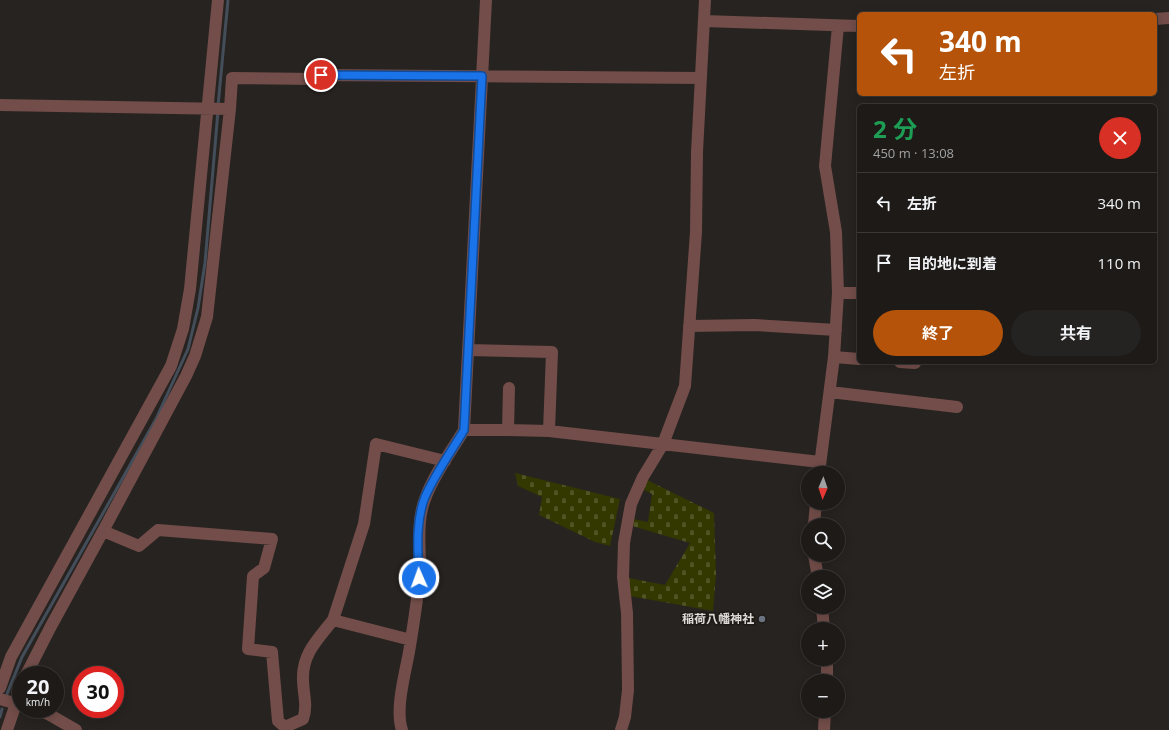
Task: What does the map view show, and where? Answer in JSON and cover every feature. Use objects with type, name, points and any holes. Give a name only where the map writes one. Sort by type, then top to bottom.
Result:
[{"type":"street","points":[[0,688],[11,657],[171,366],[182,329],[190,289],[209,109],[218,0]]},
{"type":"street","points":[[402,730],[400,724],[400,695],[411,640],[419,578],[418,543],[421,513],[425,498],[437,474],[464,430],[486,0]]},
{"type":"street","points":[[621,730],[625,717],[628,690],[627,613],[623,577],[624,543],[631,504],[643,477],[663,444],[685,386],[696,232],[705,0]]},
{"type":"street","points":[[1157,19],[1169,18]]},
{"type":"street","points":[[704,21],[857,26]]},
{"type":"street","points":[[819,466],[834,357],[838,293],[836,232],[825,166],[838,26]]},
{"type":"street","points":[[31,666],[186,376],[195,356],[207,317],[227,109],[232,78],[316,79],[321,75],[701,78]]},
{"type":"street","points":[[0,105],[227,109]]},
{"type":"street","points":[[838,293],[857,293]]},
{"type":"street","points":[[689,326],[754,325],[836,330]]},
{"type":"street","points":[[468,350],[552,352],[549,431]]},
{"type":"street","points":[[834,357],[857,359]]},
{"type":"street","points":[[508,430],[509,388]]},
{"type":"street","points":[[830,392],[957,407]]},
{"type":"street","points":[[464,430],[549,431],[663,444],[812,466]]},
{"type":"street","points":[[103,531],[139,546],[158,530],[272,539],[264,568],[253,576],[248,649],[272,652],[278,720],[285,728],[303,719],[306,711],[303,668],[310,649],[333,620],[364,524],[376,444],[446,461]]},
{"type":"street","points":[[333,620],[411,640]]},
{"type":"street","points":[[0,699],[12,702]]},
{"type":"street","points":[[6,730],[12,717]]},
{"type":"street","points":[[56,718],[76,730]]},
{"type":"street","points":[[824,730],[825,718]]},
{"type":"green space","points":[[515,473],[620,499],[610,546],[595,542],[539,515],[542,497],[518,486]]},
{"type":"green space","points":[[647,480],[714,513],[716,575],[713,611],[630,596],[629,578],[665,585],[690,543],[632,526],[633,519],[648,522],[652,494],[642,489]]},
{"type":"waterway","points":[[218,106],[228,0]]},
{"type":"waterway","points":[[7,694],[22,657],[156,419],[188,349],[198,308],[205,263],[218,111]]},
{"type":"waterway","points":[[0,717],[2,709]]},
{"type":"place","name":"稲荷八幡神社","points":[[762,619]]},
{"type":"route","points":[[321,75],[482,76],[464,430],[437,474],[425,498],[421,513],[418,543],[419,578]]}]
